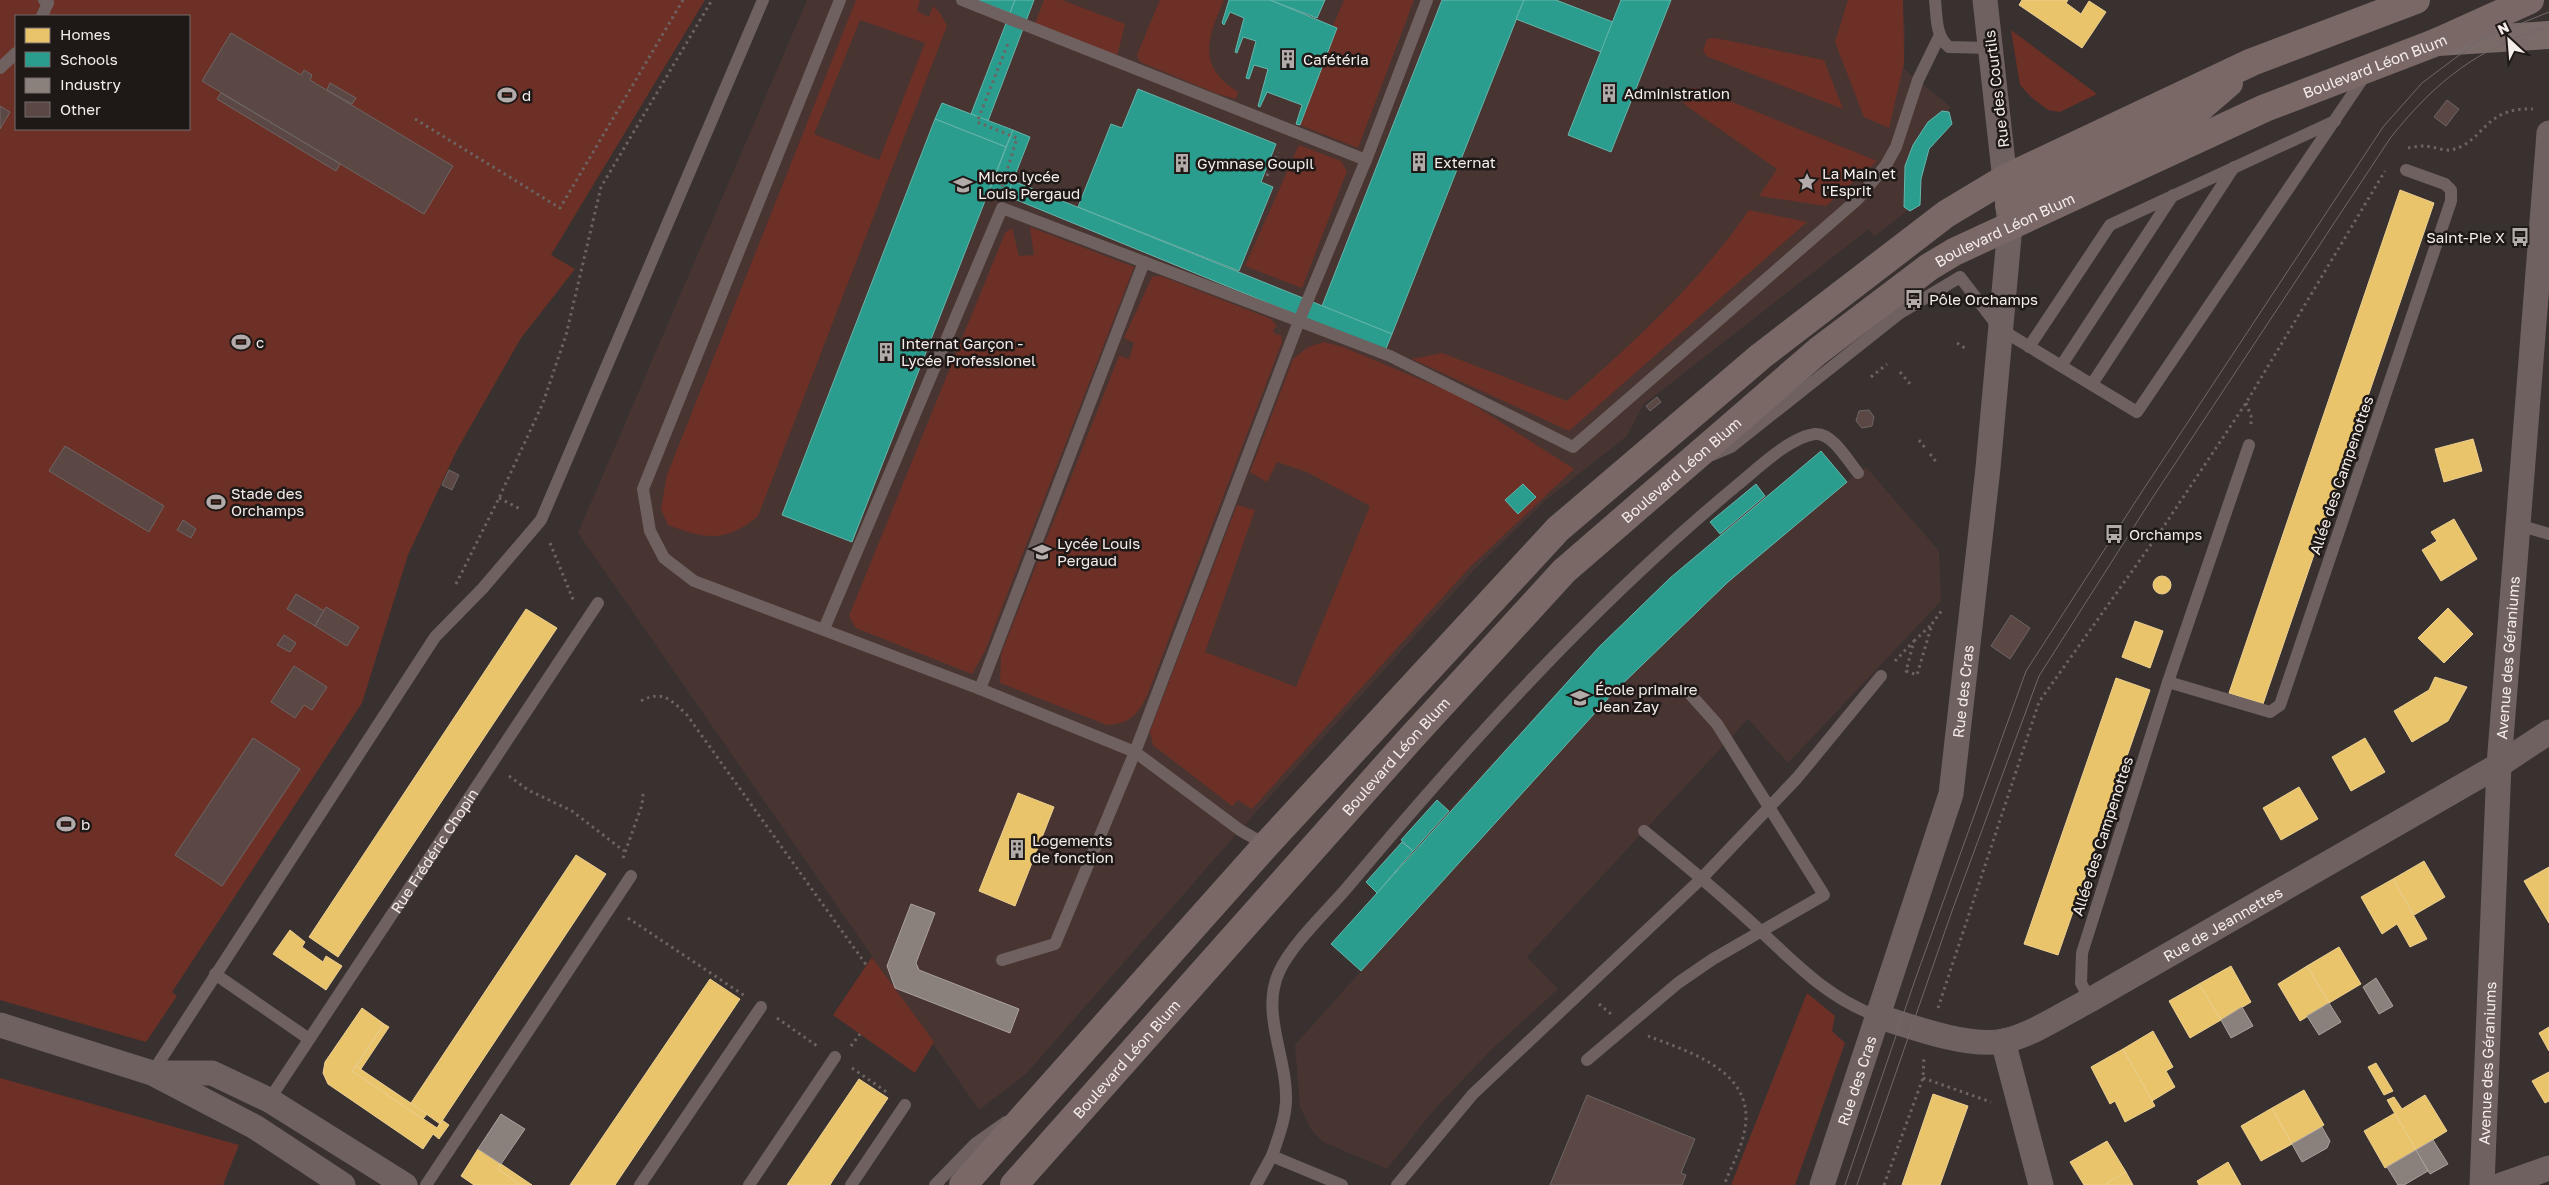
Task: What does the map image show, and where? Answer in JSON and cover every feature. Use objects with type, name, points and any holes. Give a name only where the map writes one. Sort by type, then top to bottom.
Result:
[{"type":"main road","name":"Boulevard Léon Blum","points":[[963,1185],[1045,1095],[1266,844],[1558,528],[1768,350],[1946,214],[2006,178],[2252,62],[2416,0]]},
{"type":"main road","name":"Boulevard Léon Blum","points":[[2009,216],[2265,108],[2437,42],[2530,0]]},
{"type":"main road","points":[[2437,42],[2549,35]]},
{"type":"main road","name":"Boulevard Léon Blum","points":[[1014,1185],[1410,738],[1564,571],[1818,351],[1929,267],[2009,216],[2199,109],[2252,62]]},
{"type":"street","name":"Rue des Courtils","points":[[1985,0],[2006,178]]},
{"type":"street","name":"Avenue des Géraniums","points":[[2482,1185],[2499,765],[2546,221],[2549,133]]},
{"type":"street","name":"Rue des Cras","points":[[1822,1185],[1951,794],[1988,468],[2009,216],[2006,178]]},
{"type":"street","name":"Rue de Jeannettes","points":[[1877,1016],[1963,1040],[2003,1041],[2037,1028],[2090,1000],[2499,765],[2549,732]]},
{"type":"street","points":[[0,1025],[152,1073],[255,1127],[343,1185]]},
{"type":"street","points":[[2003,1041],[2041,1185]]},
{"type":"street","points":[[152,1073],[212,1073],[269,1100],[405,1185]]},
{"type":"street","name":"Rue Frédéric Chopin","points":[[255,1127],[269,1100]]},
{"type":"street","points":[[2501,1185],[2549,1168]]},
{"type":"lane","points":[[42,15],[48,3],[44,0]]},
{"type":"lane","points":[[152,1073],[435,637],[482,588],[541,520],[763,0]]},
{"type":"lane","points":[[840,0],[643,489],[650,531],[664,558],[694,581],[980,689],[1135,752],[1240,830],[1266,844]]},
{"type":"lane","points":[[962,0],[1016,23],[1366,160]]},
{"type":"lane","points":[[1002,960],[1056,944],[1135,752],[1299,321],[1366,160],[1427,0]]},
{"type":"lane","points":[[824,629],[1002,208],[1390,356],[1573,448],[1858,199],[1886,164],[1896,147],[1918,80],[1939,36],[1935,0]]},
{"type":"lane","points":[[1939,36],[1949,47],[1990,48]]},
{"type":"lane","points":[[0,68],[15,54]]},
{"type":"lane","points":[[1686,466],[1731,447],[1900,313],[1960,277],[2000,329],[2137,412],[2372,66]]},
{"type":"lane","points":[[2029,347],[2110,225],[2334,121]]},
{"type":"lane","points":[[2092,384],[2234,166]]},
{"type":"lane","name":"Allée des Campenottes","points":[[2168,682],[2270,712],[2280,705],[2450,201],[2451,190],[2446,184],[2406,170]]},
{"type":"lane","points":[[2061,366],[2173,195]]},
{"type":"lane","points":[[980,689],[1144,262]]},
{"type":"lane","points":[[1256,1185],[1272,1156],[1281,1130],[1286,1102],[1272,1002],[1273,986],[1286,960],[1392,834],[1579,629],[1697,519],[1768,460],[1802,437],[1817,433],[1826,436],[1858,473]]},
{"type":"lane","name":"Allée des Campenottes","points":[[2090,1000],[2081,982],[2082,953],[2168,682],[2249,445]]},
{"type":"lane","points":[[2519,525],[2549,534]]},
{"type":"lane","name":"Rue Frédéric Chopin","points":[[269,1100],[598,603]]},
{"type":"lane","points":[[1398,1185],[1472,1094],[1701,879],[1797,778],[1880,676]]},
{"type":"lane","points":[[1587,1060],[1625,1027],[1706,963],[1824,895],[1717,724],[1690,694]]},
{"type":"lane","points":[[1644,831],[1761,931],[1819,984],[1852,1007],[1877,1016]]},
{"type":"lane","points":[[426,1185],[631,876]]},
{"type":"lane","points":[[215,974],[309,1039]]},
{"type":"lane","points":[[640,1185],[761,1007]]},
{"type":"lane","points":[[749,1185],[834,1057]]},
{"type":"lane","points":[[935,1185],[975,1144],[1045,1095]]},
{"type":"lane","points":[[851,1185],[905,1105]]},
{"type":"lane","points":[[1272,1156],[1342,1185]]},
{"type":"path","points":[[415,119],[560,208],[683,0]]},
{"type":"path","points":[[455,587],[499,498],[543,402],[566,335],[601,187],[712,0]]},
{"type":"path","points":[[1002,208],[1002,184],[1017,138],[977,122],[1016,23]]},
{"type":"path","points":[[2404,149],[2423,146],[2450,150],[2469,141],[2489,121],[2502,113],[2511,109],[2533,109]]},
{"type":"path","points":[[1266,176],[1278,152]]},
{"type":"path","points":[[1936,1016],[1942,989],[2039,702],[2146,552],[2246,404],[2390,162]]},
{"type":"path","points":[[1957,343],[1968,350]]},
{"type":"path","points":[[1871,377],[1887,364]]},
{"type":"path","points":[[1900,372],[1910,385]]},
{"type":"path","points":[[1919,440],[1926,449]]},
{"type":"path","points":[[1930,454],[1937,463]]},
{"type":"path","points":[[499,498],[541,520],[584,625]]},
{"type":"path","points":[[1880,676],[1932,624],[1942,610]]},
{"type":"path","points":[[1914,641],[1906,671],[1917,675],[1932,624]]},
{"type":"path","points":[[641,700],[651,695],[670,699],[687,715],[867,966]]},
{"type":"path","points":[[492,764],[528,790],[572,811],[624,851]]},
{"type":"path","points":[[631,876],[625,870],[624,851],[642,805],[643,794]]},
{"type":"path","points":[[611,906],[905,1105]]},
{"type":"path","points":[[1584,990],[1625,1027],[1704,1058],[1720,1069],[1741,1097],[1746,1119],[1742,1140],[1724,1185]]},
{"type":"path","points":[[1884,1185],[1923,1078],[1925,1048]]},
{"type":"path","points":[[1923,1078],[1991,1102]]},
{"type":"shaded area","name":"Stade des Orchamps","points":[[0,0],[705,0],[551,255],[575,269],[521,338],[457,450],[408,555],[362,703],[172,992],[177,996],[146,1042],[0,1000]]},
{"type":"shaded area","name":"Lycée Louis Pergaud","points":[[807,0],[1901,0],[1905,28],[1904,69],[1951,107],[1936,122],[1911,208],[1874,237],[1869,229],[1643,405],[1627,436],[1547,499],[1474,570],[1240,830],[1026,1074],[979,1110],[578,533]]},
{"type":"shaded area","points":[[856,0],[920,0],[917,11],[929,17],[933,6],[940,13],[947,26],[758,516],[736,531],[715,536],[693,533],[668,525],[661,509],[667,475]],"holes":[[[860,20],[925,43],[879,160],[814,134]]]},
{"type":"shaded area","points":[[1044,0],[1062,0],[1125,24],[1117,56],[1035,24]]},
{"type":"shaded area","points":[[1160,0],[1224,0],[1213,27],[1209,51],[1211,62],[1216,72],[1238,92],[1236,99],[1218,94],[1140,62],[1137,56]]},
{"type":"shaded area","points":[[1344,0],[1414,0],[1358,148],[1300,125],[1337,28],[1333,26]]},
{"type":"shaded area","points":[[1848,0],[1903,0],[1904,63],[1889,128],[1864,117],[1835,42]]},
{"type":"shaded area","points":[[2011,30],[2097,94],[2060,112],[2048,110],[2031,97],[2020,85]]},
{"type":"shaded area","points":[[1715,38],[1824,60],[1843,109],[1708,57],[1703,51],[1707,39]]},
{"type":"shaded area","points":[[1690,88],[1698,88],[1877,161],[1826,206],[1759,196],[1777,169],[1688,107],[1684,103],[1685,93]]},
{"type":"shaded area","points":[[1299,145],[1341,161],[1347,171],[1302,288],[1245,266]]},
{"type":"shaded area","points":[[1749,210],[1807,222],[1569,431],[1412,359],[1442,353],[1567,401],[1616,357],[1687,287],[1730,237]]},
{"type":"shaded area","points":[[1030,227],[1134,267],[985,651],[972,674],[856,628],[849,616],[1005,233],[1012,228],[1019,256],[1034,255]]},
{"type":"shaded area","points":[[1161,276],[1271,319],[1277,326],[1273,330],[1275,334],[1281,335],[1282,342],[1147,696],[1132,717],[1122,722],[1107,725],[1000,683],[1001,654],[1119,356],[1129,359],[1134,343],[1124,338],[1152,277]]},
{"type":"shaded area","points":[[1324,342],[1343,347],[1460,396],[1574,469],[1470,567],[1252,809],[1238,800],[1232,806],[1153,745],[1150,731],[1237,505],[1255,510],[1205,652],[1296,687],[1370,506],[1307,472],[1277,462],[1267,482],[1250,472],[1293,359],[1308,347]]},
{"type":"shaded area","points":[[1821,451],[1847,481],[1866,467],[1939,551],[1941,601],[1788,763],[1748,719],[1527,957],[1558,989],[1491,1050],[1433,1111],[1387,1169],[1323,1142],[1312,1131],[1300,1107],[1295,1045],[1361,971],[1331,944],[1377,893],[1366,882],[1437,800],[1449,810],[1599,647],[1670,578],[1720,535],[1710,522],[1756,484],[1766,496]]},
{"type":"shaded area","points":[[872,957],[934,1042],[915,1073],[833,1015]]},
{"type":"shaded area","points":[[1807,993],[1835,1016],[1832,1031],[1845,1043],[1795,1185],[1731,1185]]},
{"type":"shaded area","points":[[0,1078],[239,1145],[223,1185],[0,1185]]},
{"type":"building: Homes","points":[[2022,0],[2068,0],[2066,3],[2081,14],[2089,1],[2106,12],[2082,48],[2019,5]]},
{"type":"building: Homes","points":[[2400,190],[2434,203],[2263,704],[2229,693]]},
{"type":"building: Homes","points":[[2473,439],[2482,471],[2444,482],[2435,449]]},
{"type":"building: Homes","points":[[2454,519],[2477,559],[2441,581],[2422,550],[2437,541],[2431,532]]},
{"type":"building: Homes","points":[[2158,576],[2166,576],[2171,581],[2169,592],[2158,594],[2153,589],[2153,581]]},
{"type":"building: Homes","points":[[2448,608],[2473,634],[2444,663],[2418,638]]},
{"type":"building: Homes","points":[[526,609],[557,628],[338,957],[309,937]]},
{"type":"building: Homes","points":[[2135,621],[2163,631],[2150,668],[2122,657]]},
{"type":"building: Homes","points":[[2435,677],[2467,687],[2448,721],[2412,742],[2394,711],[2429,690]]},
{"type":"building: Homes","points":[[2116,678],[2150,690],[2058,955],[2024,944]]},
{"type":"building: Homes","points":[[2365,738],[2385,772],[2351,791],[2332,757]]},
{"type":"building: Homes","points":[[2299,787],[2318,819],[2281,840],[2263,808]]},
{"type":"building: Homes","name":"Logements de fonction","points":[[1018,793],[1054,807],[1015,906],[979,891]]},
{"type":"building: Homes","points":[[576,855],[606,874],[440,1124],[411,1103]]},
{"type":"building: Homes","points":[[2424,861],[2445,897],[2414,915],[2393,879]]},
{"type":"building: Homes","points":[[2549,867],[2549,923],[2524,881]]},
{"type":"building: Homes","points":[[2393,879],[2427,939],[2410,947],[2397,924],[2382,934],[2361,897]]},
{"type":"building: Homes","points":[[290,930],[305,942],[302,947],[323,962],[326,956],[342,966],[326,990],[273,954]]},
{"type":"building: Homes","points":[[2339,947],[2361,984],[2329,1003],[2307,966]]},
{"type":"building: Homes","points":[[2231,966],[2251,1002],[2221,1020],[2199,984]]},
{"type":"building: Homes","points":[[2307,966],[2329,1003],[2300,1021],[2278,984]]},
{"type":"building: Homes","points":[[710,979],[740,999],[615,1185],[570,1185]]},
{"type":"building: Homes","points":[[2199,984],[2221,1020],[2190,1038],[2169,1001]]},
{"type":"building: Homes","points":[[362,1008],[384,1024],[352,1071],[437,1128],[442,1120],[449,1125],[439,1139],[433,1134],[423,1149],[328,1084],[323,1073],[325,1062]]},
{"type":"building: Homes","points":[[384,1024],[389,1027],[361,1069],[356,1066]]},
{"type":"building: Homes","points":[[2549,1027],[2549,1051],[2539,1033]]},
{"type":"building: Homes","points":[[2153,1031],[2173,1067],[2166,1071],[2175,1087],[2152,1101],[2123,1049]]},
{"type":"building: Homes","points":[[2123,1049],[2155,1106],[2125,1122],[2115,1101],[2110,1104],[2091,1067]]},
{"type":"building: Homes","points":[[2376,1063],[2393,1091],[2384,1095],[2368,1067]]},
{"type":"building: Homes","points":[[356,1066],[427,1114],[423,1119],[352,1071]]},
{"type":"building: Homes","points":[[2549,1072],[2549,1101],[2545,1103],[2532,1081]]},
{"type":"building: Homes","points":[[859,1079],[888,1098],[830,1185],[787,1185]]},
{"type":"building: Homes","points":[[2304,1090],[2324,1125],[2292,1144],[2272,1108]]},
{"type":"building: Homes","points":[[1933,1094],[1968,1106],[1940,1185],[1902,1185]]},
{"type":"building: Homes","points":[[2425,1095],[2447,1131],[2416,1150],[2387,1100],[2394,1097],[2402,1109]]},
{"type":"building: Homes","points":[[2272,1108],[2292,1144],[2261,1161],[2241,1126]]},
{"type":"building: Homes","points":[[2395,1113],[2416,1150],[2385,1168],[2364,1131]]},
{"type":"building: Homes","points":[[2107,1141],[2126,1172],[2104,1185],[2084,1185],[2070,1162]]},
{"type":"building: Homes","points":[[478,1149],[501,1164],[498,1169],[521,1185],[474,1185],[461,1176]]},
{"type":"building: Homes","points":[[2228,1162],[2241,1185],[2199,1185],[2197,1181]]},
{"type":"building: Homes","points":[[501,1164],[532,1185],[521,1185],[498,1169]]},
{"type":"building: Homes","points":[[2126,1172],[2133,1185],[2104,1185]]},
{"type":"building: Schools","points":[[976,0],[1015,0],[1010,13]]},
{"type":"building: Schools","points":[[1015,0],[1034,0],[988,121],[971,114]]},
{"type":"building: Schools","name":"Cafétéria","points":[[1229,0],[1270,0],[1337,28],[1300,125],[1296,124],[1302,105],[1267,92],[1260,107],[1258,106],[1268,69],[1254,65],[1249,79],[1246,78],[1256,41],[1243,37],[1237,53],[1235,52],[1244,18],[1230,12],[1224,25],[1222,23]]},
{"type":"building: Schools","points":[[1270,0],[1325,0],[1317,18]]},
{"type":"building: Schools","name":"Externat","points":[[1442,0],[1524,0],[1392,334],[1322,306]]},
{"type":"building: Schools","points":[[1524,0],[1556,0],[1613,22],[1601,52],[1516,19]]},
{"type":"building: Schools","name":"Administration","points":[[1621,0],[1671,0],[1611,152],[1568,135]]},
{"type":"building: Schools","name":"Gymnase Goupil","points":[[1138,89],[1276,144],[1261,182],[1273,187],[1239,271],[1078,207],[1111,124],[1122,128]]},
{"type":"building: Schools","points":[[942,103],[1013,130],[1006,147],[935,119]]},
{"type":"building: Schools","points":[[1942,111],[1949,112],[1952,124],[1929,149],[1921,179],[1920,205],[1910,211],[1904,207],[1905,166],[1913,145],[1928,122]]},
{"type":"building: Schools","name":"Internat Garçon - Lycée Professionel","points":[[935,119],[1006,147],[852,542],[782,515]]},
{"type":"building: Schools","points":[[1013,130],[1030,137],[1007,196],[990,189]]},
{"type":"building: Schools","points":[[1013,181],[1392,334],[1385,351],[1007,196]]},
{"type":"building: Schools","name":"École primaire Jean Zay","points":[[1821,451],[1847,482],[1728,582],[1614,692],[1361,971],[1331,944],[1599,647],[1670,578]]},
{"type":"building: Schools","points":[[1523,484],[1536,497],[1518,514],[1505,500]]},
{"type":"building: Schools","points":[[1756,484],[1765,496],[1720,534],[1710,522]]},
{"type":"building: Schools","points":[[1437,800],[1449,811],[1413,851],[1401,840]]},
{"type":"building: Schools","points":[[1402,842],[1413,851],[1377,893],[1366,882]]},
{"type":"building: Industry","points":[[911,904],[935,913],[916,963],[919,970],[1019,1009],[1010,1033],[895,988],[887,966]]},
{"type":"building: Industry","points":[[2376,978],[2393,1006],[2379,1014],[2363,987]]},
{"type":"building: Industry","points":[[2329,1003],[2341,1022],[2319,1035],[2307,1016]]},
{"type":"building: Industry","points":[[2242,1007],[2253,1026],[2231,1038],[2221,1020]]},
{"type":"building: Industry","points":[[501,1114],[525,1129],[501,1164],[478,1149]]},
{"type":"building: Industry","points":[[2322,1127],[2330,1141],[2327,1148],[2302,1162],[2292,1144]]},
{"type":"building: Industry","points":[[2433,1140],[2448,1164],[2430,1174],[2416,1150]]},
{"type":"building: Industry","points":[[2416,1150],[2428,1171],[2404,1185],[2398,1185],[2387,1167]]},
{"type":"building: Other","points":[[231,33],[301,75],[304,70],[312,75],[310,80],[453,166],[424,214],[202,81]]},
{"type":"building: Other","points":[[330,83],[356,98],[352,104],[327,90]]},
{"type":"building: Other","points":[[221,93],[340,164],[336,171],[217,99]]},
{"type":"building: Other","points":[[2447,100],[2459,109],[2446,126],[2434,117]]},
{"type":"building: Other","points":[[0,106],[10,112],[0,129]]},
{"type":"building: Other","points":[[1657,397],[1661,402],[1650,411],[1646,406]]},
{"type":"building: Other","points":[[1869,410],[1874,417],[1872,426],[1862,428],[1856,421],[1859,411]]},
{"type":"building: Other","points":[[65,446],[164,506],[149,532],[49,471]]},
{"type":"building: Other","points":[[449,470],[459,475],[452,490],[442,485]]},
{"type":"building: Other","points":[[183,520],[196,529],[191,538],[177,530]]},
{"type":"building: Other","points":[[296,594],[324,611],[315,626],[287,609]]},
{"type":"building: Other","points":[[326,607],[359,627],[347,646],[315,626]]},
{"type":"building: Other","points":[[2011,615],[2030,628],[2010,659],[1991,646]]},
{"type":"building: Other","points":[[284,635],[296,643],[290,652],[277,645]]},
{"type":"building: Other","points":[[294,666],[327,687],[312,710],[304,705],[295,718],[271,702]]},
{"type":"building: Other","points":[[253,738],[300,769],[222,886],[175,855]]},
{"type":"building: Other","points":[[1587,1095],[1695,1139],[1681,1173],[1686,1175],[1682,1185],[1550,1185]]},
{"type":"tram line","points":[[1845,1185],[1915,980],[2026,671],[2141,493],[2383,127],[2422,83],[2478,41],[2549,12]]},
{"type":"tram line","points":[[1857,1185],[1952,911],[2039,676],[2151,500],[2391,137],[2425,98],[2461,68],[2501,45],[2549,26]]},
{"type":"place","name":"Cafétéria","points":[[1288,59]]},
{"type":"place","name":"Administration","points":[[1609,93]]},
{"type":"place","name":"d","points":[[507,95]]},
{"type":"place","name":"Externat","points":[[1419,162]]},
{"type":"place","name":"Gymnase Goupil","points":[[1182,163]]},
{"type":"place","name":"La Main et l'Esprit","points":[[1807,182]]},
{"type":"place","name":"Micro lycée Louis Pergaud","points":[[963,185]]},
{"type":"place","name":"Saint-Pie X","points":[[2520,237]]},
{"type":"place","name":"Pôle Orchamps","points":[[1914,299]]},
{"type":"place","name":"c","points":[[241,342]]},
{"type":"place","name":"Internat Garçon - Lycée Professionel","points":[[886,352]]},
{"type":"place","name":"Stade des Orchamps","points":[[216,502]]},
{"type":"place","name":"Orchamps","points":[[2114,534]]},
{"type":"place","name":"Lycée Louis Pergaud","points":[[1042,552]]},
{"type":"place","name":"École primaire Jean Zay","points":[[1580,698]]},
{"type":"place","name":"b","points":[[66,824]]},
{"type":"place","name":"Logements de fonction","points":[[1017,849]]}]
